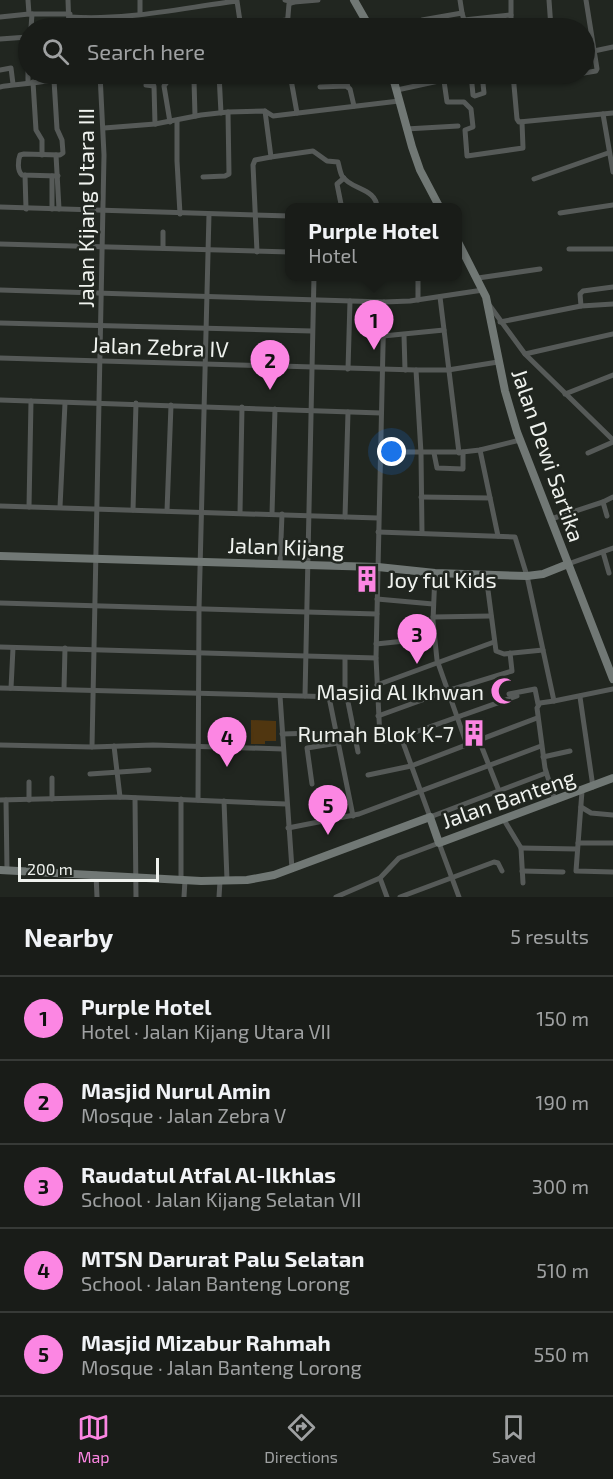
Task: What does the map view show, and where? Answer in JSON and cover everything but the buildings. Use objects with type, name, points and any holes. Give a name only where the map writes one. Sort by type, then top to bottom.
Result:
[{"type":"street","points":[[28,0],[31,18]]},
{"type":"street","points":[[68,0],[70,16]]},
{"type":"street","points":[[140,0],[140,14]]},
{"type":"street","points":[[285,0],[294,2],[318,0]]},
{"type":"street","points":[[354,0],[364,18]]},
{"type":"street","points":[[460,0],[463,18]]},
{"type":"street","points":[[483,18],[511,15],[511,0]]},
{"type":"street","points":[[549,0],[550,18]]},
{"type":"street","points":[[586,0],[589,18]]},
{"type":"street","points":[[0,17],[30,14],[86,18],[140,14],[237,1],[240,18]]},
{"type":"street","points":[[287,18],[290,4],[294,2]]},
{"type":"street","points":[[433,18],[462,13]]},
{"type":"street","points":[[0,39],[18,38]]},
{"type":"street","points":[[595,51],[613,47]]},
{"type":"street","points":[[595,57],[597,69],[595,71]]},
{"type":"street","points":[[0,69],[11,68],[14,84]]},
{"type":"street","points":[[0,87],[18,84]]},
{"type":"street","points":[[31,84],[36,130],[42,140],[42,155]]},
{"type":"street","points":[[54,84],[57,129],[62,140],[63,153],[20,155],[19,172],[25,175],[55,176]]},
{"type":"street","name":"Jalan Kijang Utara III","points":[[92,747],[104,210],[104,128],[101,84]]},
{"type":"street","points":[[146,84],[164,86],[173,121],[180,214]]},
{"type":"street","points":[[194,84],[195,116]]},
{"type":"street","points":[[204,177],[229,174],[222,84]]},
{"type":"street","points":[[292,84],[297,113]]},
{"type":"street","points":[[347,84],[354,106]]},
{"type":"street","points":[[395,84],[406,129],[420,170],[438,203]]},
{"type":"street","points":[[397,90],[419,84]]},
{"type":"street","points":[[445,84],[447,102],[464,102],[470,106],[473,126],[465,130],[467,156],[523,148],[520,122],[517,119],[514,84]]},
{"type":"street","points":[[473,84],[475,96],[484,93],[483,84]]},
{"type":"street","points":[[320,87],[340,85],[348,87]]},
{"type":"street","points":[[154,86],[155,124]]},
{"type":"street","points":[[104,128],[155,124],[224,113],[265,111],[273,116],[399,101]]},
{"type":"street","points":[[265,111],[271,158]]},
{"type":"street","points":[[520,122],[613,113]]},
{"type":"street","points":[[603,114],[613,172]]},
{"type":"street","points":[[406,129],[458,126]]},
{"type":"street","points":[[257,252],[253,165],[255,160],[313,151],[327,161],[338,162],[341,175],[372,195],[377,203]]},
{"type":"street","points":[[534,179],[609,153]]},
{"type":"street","points":[[55,209],[56,155]]},
{"type":"street","points":[[25,175],[26,208]]},
{"type":"street","points":[[341,203],[337,183],[344,178]]},
{"type":"street","points":[[560,213],[613,205]]},
{"type":"street","points":[[0,207],[285,216]]},
{"type":"street","points":[[198,800],[199,609],[208,214]]},
{"type":"street","points":[[163,232],[163,248]]},
{"type":"street","points":[[0,244],[285,252]]},
{"type":"street","name":"Jalan Dewi Sartika","points":[[462,249],[488,302],[498,362],[520,440],[613,679]]},
{"type":"street","points":[[569,249],[613,249]]},
{"type":"street","points":[[478,278],[540,269]]},
{"type":"street","points":[[305,696],[314,281]]},
{"type":"street","points":[[418,281],[418,300]]},
{"type":"street","points":[[581,306],[580,295],[583,291],[613,287]]},
{"type":"street","points":[[0,290],[384,302],[418,300],[483,290]]},
{"type":"street","points":[[434,453],[436,468],[463,469],[440,297]]},
{"type":"street","points":[[348,369],[350,301]]},
{"type":"street","points":[[384,302],[376,614],[377,698],[381,740],[401,737],[517,696]]},
{"type":"street","points":[[488,302],[500,322],[525,354],[613,441],[588,453]]},
{"type":"street","points":[[500,322],[581,306],[613,304]]},
{"type":"street","points":[[0,323],[312,331]]},
{"type":"street","points":[[383,336],[444,330]]},
{"type":"street","points":[[525,354],[613,334]]},
{"type":"street","points":[[404,335],[405,370]]},
{"type":"street","name":"Jalan Zebra IV","points":[[0,358],[382,370],[448,370],[498,362]]},
{"type":"street","points":[[416,370],[421,453],[422,533]]},
{"type":"street","points":[[565,394],[613,375]]},
{"type":"street","points":[[0,400],[381,413]]},
{"type":"street","points":[[29,507],[31,401]]},
{"type":"street","points":[[60,507],[64,403]]},
{"type":"street","points":[[134,510],[136,403]]},
{"type":"street","points":[[167,511],[171,405]]},
{"type":"street","points":[[240,513],[242,407]]},
{"type":"street","points":[[272,514],[275,409]]},
{"type":"street","points":[[345,517],[348,412]]},
{"type":"street","points":[[380,452],[461,452],[480,450],[520,440]]},
{"type":"street","points":[[480,450],[498,536]]},
{"type":"street","points":[[422,497],[490,498]]},
{"type":"street","points":[[551,519],[613,497]]},
{"type":"street","points":[[603,502],[607,516]]},
{"type":"street","points":[[0,506],[378,518]]},
{"type":"street","points":[[280,564],[282,514]]},
{"type":"street","points":[[378,532],[516,538],[527,576],[554,701]]},
{"type":"street","points":[[568,564],[613,548]]},
{"type":"street","points":[[603,552],[609,573]]},
{"type":"street","name":"Jalan Kijang","points":[[0,556],[378,567],[435,573],[527,576],[543,574],[568,564]]},
{"type":"street","points":[[435,573],[433,617],[438,664],[467,745]]},
{"type":"street","points":[[486,575],[494,642],[498,653],[543,650]]},
{"type":"street","points":[[377,599],[433,604]]},
{"type":"street","points":[[0,603],[376,614]]},
{"type":"street","points":[[433,617],[491,616]]},
{"type":"street","points":[[376,644],[434,638]]},
{"type":"street","points":[[377,685],[494,642]]},
{"type":"street","points":[[0,647],[376,658]]},
{"type":"street","points":[[11,688],[13,648]]},
{"type":"street","points":[[64,689],[65,648]]},
{"type":"street","points":[[378,716],[447,691],[512,672],[510,654]]},
{"type":"street","points":[[345,658],[346,697],[358,752]]},
{"type":"street","points":[[0,688],[377,698]]},
{"type":"street","points":[[508,694],[535,689],[541,746],[546,773],[555,801]]},
{"type":"street","points":[[538,704],[613,689]]},
{"type":"street","points":[[280,696],[292,869]]},
{"type":"street","points":[[329,697],[353,816]]},
{"type":"street","points":[[580,697],[593,787]]},
{"type":"street","points":[[368,775],[411,766],[537,718]]},
{"type":"street","points":[[282,734],[315,732]]},
{"type":"street","points":[[401,737],[430,817]]},
{"type":"street","points":[[479,740],[499,791]]},
{"type":"street","points":[[312,784],[307,748],[338,743]]},
{"type":"street","points":[[0,745],[283,749]]},
{"type":"street","points":[[114,746],[120,797]]},
{"type":"street","points":[[288,828],[353,816],[490,767],[541,746]]},
{"type":"street","points":[[543,757],[570,751]]},
{"type":"street","points":[[90,774],[149,770]]},
{"type":"street","name":"Jalan Banteng","points":[[3,870],[183,880],[269,877],[546,773]]},
{"type":"street","points":[[52,778],[52,799]]},
{"type":"street","name":"Jalan Banteng","points":[[430,817],[440,843],[613,778]]},
{"type":"street","points":[[29,782],[29,800]]},
{"type":"street","points":[[582,791],[577,872],[613,872]]},
{"type":"street","points":[[3,870],[3,800],[120,797],[286,804]]},
{"type":"street","points":[[135,798],[136,897]]},
{"type":"street","points":[[181,799],[184,897]]},
{"type":"street","points":[[219,897],[224,880],[224,801]]},
{"type":"street","points":[[581,807],[591,813],[613,815]]},
{"type":"street","points":[[504,820],[521,848],[523,883]]},
{"type":"street","points":[[336,897],[380,878],[399,858],[440,843],[459,897]]},
{"type":"street","points":[[521,848],[613,843]]},
{"type":"street","points":[[400,897],[494,862],[498,863],[502,871]]},
{"type":"street","points":[[522,871],[563,872]]},
{"type":"street","points":[[96,874],[97,897]]},
{"type":"street","points":[[380,878],[387,897]]},
{"type":"shaded area","points":[[251,720],[276,721],[276,741],[251,744]]},
{"type":"place","name":"Purple Hotel","points":[[374,350]]},
{"type":"place","name":"Masjid Nurul Amin","points":[[270,390]]},
{"type":"place","name":"Joy ful Kids","points":[[367,579]]},
{"type":"place","name":"Raudatul Atfal Al-Ilkhlas","points":[[417,664]]},
{"type":"place","name":"Masjid Al Ikhwan","points":[[504,691]]},
{"type":"place","name":"Rumah Blok K-7","points":[[474,733]]},
{"type":"place","name":"MTSN Darurat Palu Selatan","points":[[227,767]]},
{"type":"place","name":"Masjid Mizabur Rahmah","points":[[328,835]]}]
